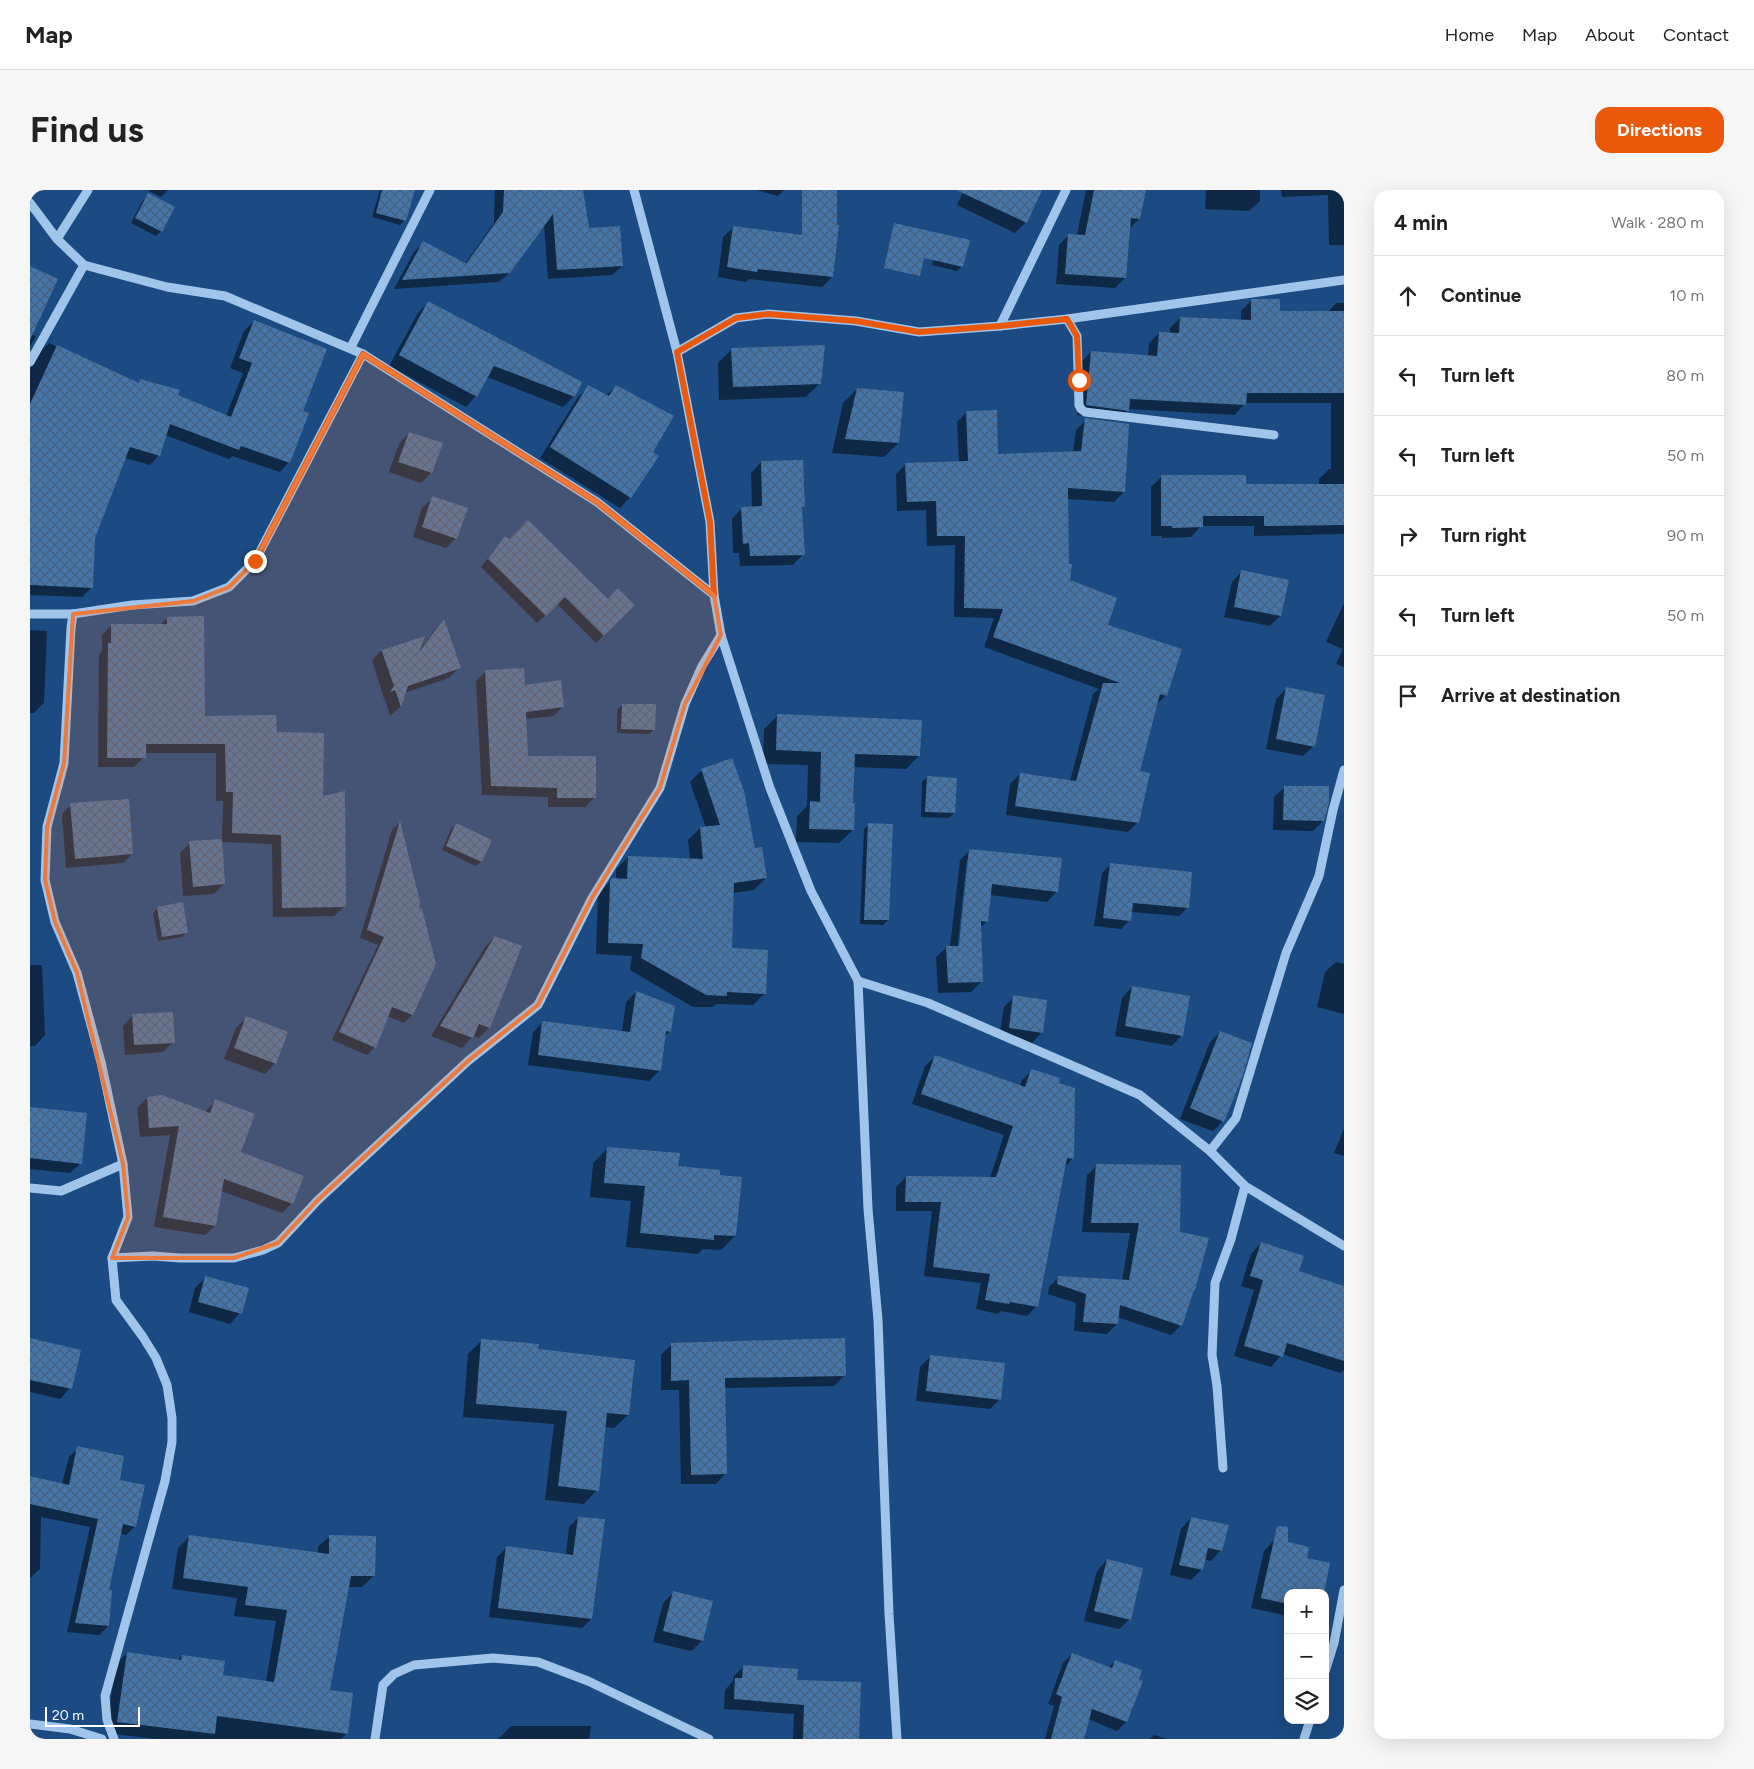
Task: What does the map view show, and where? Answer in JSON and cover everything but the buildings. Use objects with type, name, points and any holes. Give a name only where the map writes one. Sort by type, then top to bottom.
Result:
[{"type":"street","points":[[57,239],[88,190]]},
{"type":"street","points":[[351,347],[430,190]]},
{"type":"street","points":[[634,190],[677,352],[710,522],[714,595],[720,635],[770,788],[811,891],[858,981],[868,1209],[878,1320],[889,1614],[897,1739]]},
{"type":"street","points":[[1000,326],[1066,190]]},
{"type":"street","points":[[30,203],[57,239],[84,265],[166,287],[225,296],[351,347],[597,502],[714,595]]},
{"type":"street","points":[[30,362],[84,265]]},
{"type":"street","points":[[677,352],[736,318],[768,314],[856,321],[919,332],[1067,319],[1344,280]]},
{"type":"street","points":[[1067,319],[1077,336],[1079,405],[1085,412],[1274,435]]},
{"type":"street","points":[[30,614],[73,614],[132,605],[192,601],[229,587],[255,561],[363,354]]},
{"type":"street","points":[[73,614],[64,763],[47,827],[45,880],[55,922],[77,973],[101,1062],[123,1164],[128,1217],[112,1258],[116,1300],[156,1358],[166,1385],[172,1418],[172,1442],[166,1480],[105,1696],[107,1720],[114,1739]]},
{"type":"street","points":[[112,1258],[153,1256],[234,1258],[278,1244],[318,1200],[468,1061],[538,1005],[592,898],[660,788],[685,704],[702,666],[720,635]]},
{"type":"street","points":[[1210,1151],[1236,1118],[1286,953],[1319,876],[1333,810],[1344,770]]},
{"type":"street","points":[[858,981],[928,1003],[1140,1095],[1210,1151],[1246,1186],[1344,1246]]},
{"type":"street","points":[[30,1188],[61,1191],[123,1164]]},
{"type":"street","points":[[1223,1468],[1217,1386],[1212,1355],[1215,1283],[1231,1239],[1246,1186]]},
{"type":"street","points":[[1329,1660],[1334,1644],[1344,1590]]},
{"type":"street","points":[[375,1739],[383,1685],[394,1674],[414,1664],[493,1658],[538,1662],[588,1681],[709,1739]]},
{"type":"street","points":[[30,1724],[70,1729],[102,1739]]},
{"type":"street","points":[[1304,1739],[1309,1724]]},
{"type":"highlighted area","points":[[363,354],[597,502],[714,595],[721,635],[685,704],[660,788],[592,898],[538,1005],[468,1061],[318,1200],[278,1243],[234,1258],[112,1258],[128,1217],[123,1164],[77,973],[55,922],[45,880],[47,827],[64,763],[73,614],[193,601],[229,587],[255,561]]},
{"type":"route","points":[[255,561],[363,354],[597,502],[714,595],[710,522],[677,352],[736,318],[768,314],[856,321],[919,332],[1067,319],[1077,336],[1079,380]]}]
